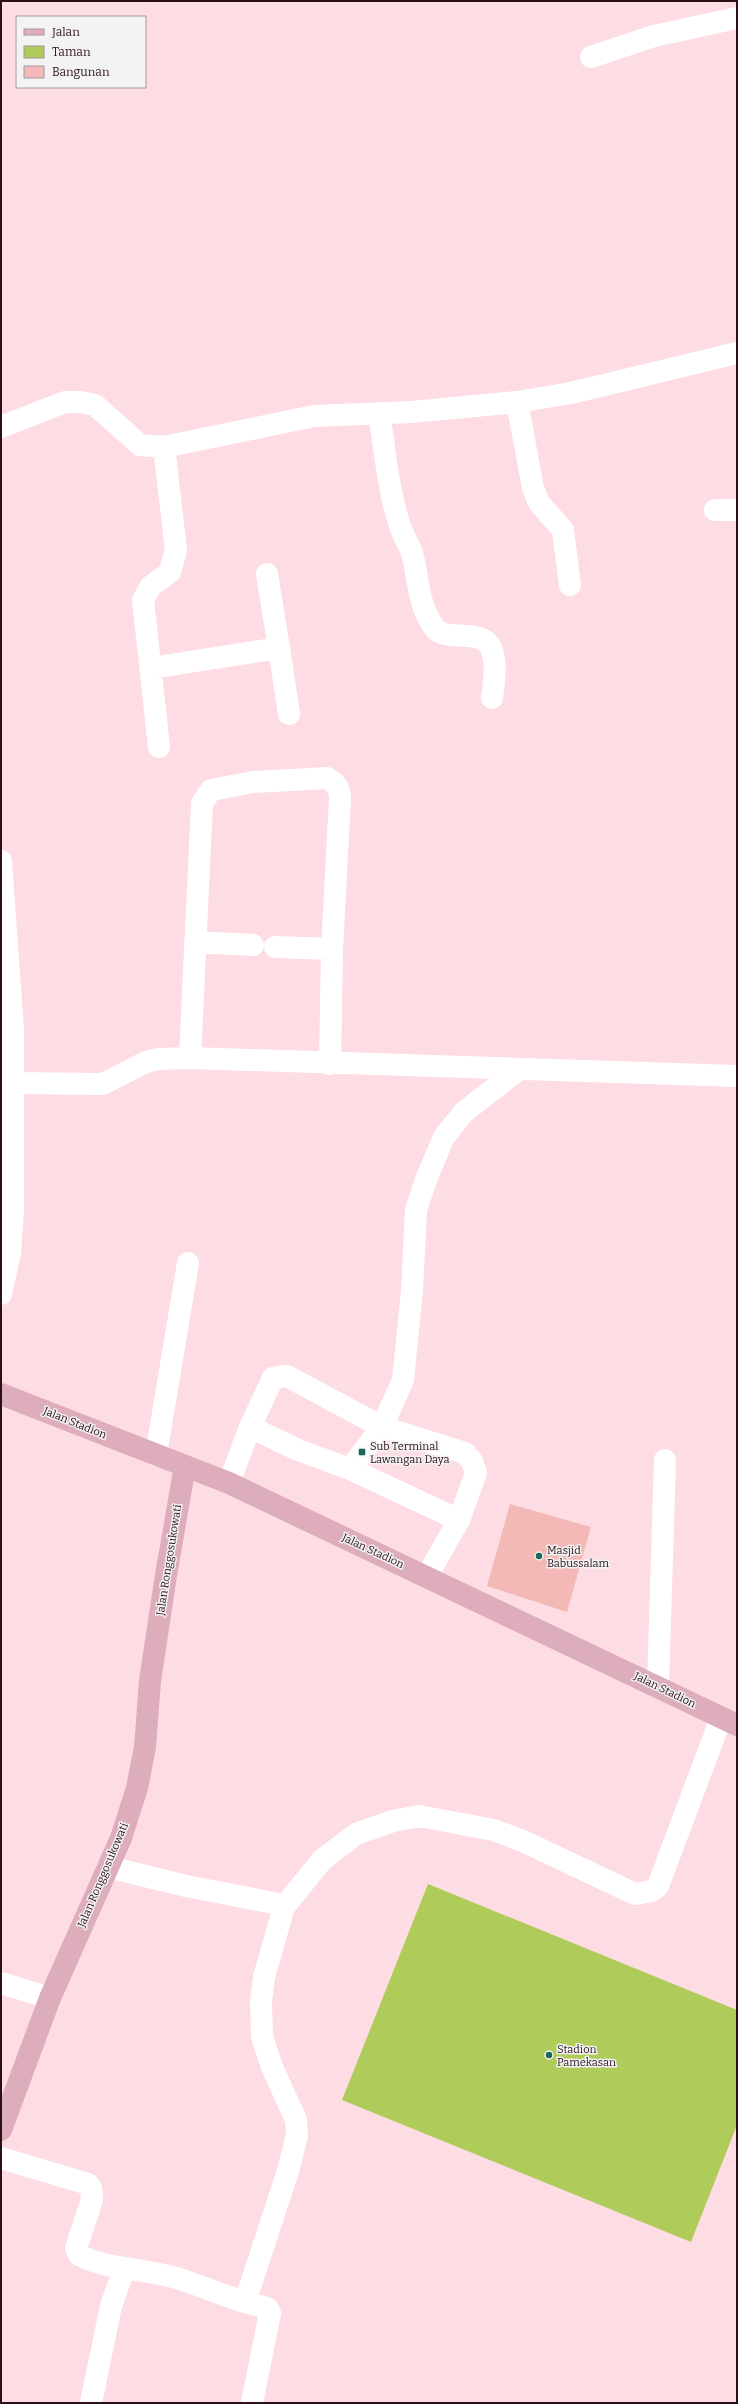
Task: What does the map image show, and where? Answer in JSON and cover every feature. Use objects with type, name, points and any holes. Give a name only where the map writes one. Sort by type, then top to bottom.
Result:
[{"type":"main road","name":"Jalan Stadion","points":[[1,1394],[229,1483],[729,1721]]},
{"type":"main road","name":"Jalan Ronggosukowati","points":[[1,2130],[50,1998],[121,1838],[137,1788],[146,1747],[150,1681],[185,1466]]},
{"type":"street","points":[[591,56],[654,36],[737,18]]},
{"type":"street","points":[[1,427],[65,402],[81,402],[95,405],[140,446],[164,447],[314,416],[379,412],[412,412],[517,402],[571,393],[737,353]]},
{"type":"street","points":[[517,402],[533,488],[539,503],[563,530],[570,585]]},
{"type":"street","points":[[379,412],[396,513],[400,527],[413,556],[417,585],[424,608],[434,626],[441,634],[478,638],[489,643],[493,652],[494,671],[492,698]]},
{"type":"street","points":[[159,747],[143,600],[151,586],[170,572],[176,550],[164,447]]},
{"type":"street","points":[[715,510],[737,510]]},
{"type":"street","points":[[267,574],[289,714]]},
{"type":"street","points":[[151,668],[279,648]]},
{"type":"street","points":[[190,1058],[202,803],[212,790],[253,782],[327,778],[335,782],[340,791],[332,950],[330,1064]]},
{"type":"street","points":[[1,861],[7,1030],[14,1083],[13,1211],[10,1253],[1,1294]]},
{"type":"street","points":[[195,942],[253,946]]},
{"type":"street","points":[[276,947],[332,950]]},
{"type":"street","points":[[14,1083],[103,1084],[152,1061],[190,1058],[330,1064],[737,1076]]},
{"type":"street","points":[[350,1469],[382,1427],[403,1380],[412,1291],[416,1210],[427,1177],[444,1137],[464,1112],[518,1070]]},
{"type":"street","points":[[156,1455],[188,1263]]},
{"type":"street","points":[[229,1483],[250,1427],[273,1378],[280,1376],[287,1376],[382,1427],[465,1454],[472,1461],[476,1472],[459,1520],[427,1576]]},
{"type":"street","points":[[250,1427],[298,1450],[350,1469],[459,1520]]},
{"type":"street","points":[[658,1686],[665,1460]]},
{"type":"street","points":[[245,2302],[288,2171],[297,2135],[296,2120],[272,2067],[262,2037],[261,2001],[264,1977],[284,1907],[322,1860],[356,1834],[393,1821],[419,1816],[494,1830],[525,1842],[635,1894],[652,1892],[658,1886],[729,1721]]},
{"type":"street","points":[[108,1867],[186,1886],[274,1903],[284,1907]]},
{"type":"street","points":[[1,1983],[50,1998]]},
{"type":"street","points":[[1,2158],[88,2184],[93,2193],[77,2252],[82,2257],[124,2269],[139,2269],[174,2277],[245,2302],[267,2308],[270,2313],[252,2403]]},
{"type":"street","points":[[91,2403],[111,2306],[124,2269]]},
{"type":"green space","name":"Stadion Pamekasan","points":[[428,1884],[737,2010],[737,2125],[691,2242],[342,2100]]},
{"type":"building","name":"Masjid Babussalam","points":[[510,1504],[591,1527],[567,1612],[487,1586]]},
{"type":"place","name":"Sub Terminal Lawangan Daya","points":[[362,1452]]},
{"type":"place","name":"Masjid Babussalam","points":[[539,1556]]},
{"type":"place","name":"Stadion Pamekasan","points":[[549,2055]]}]
